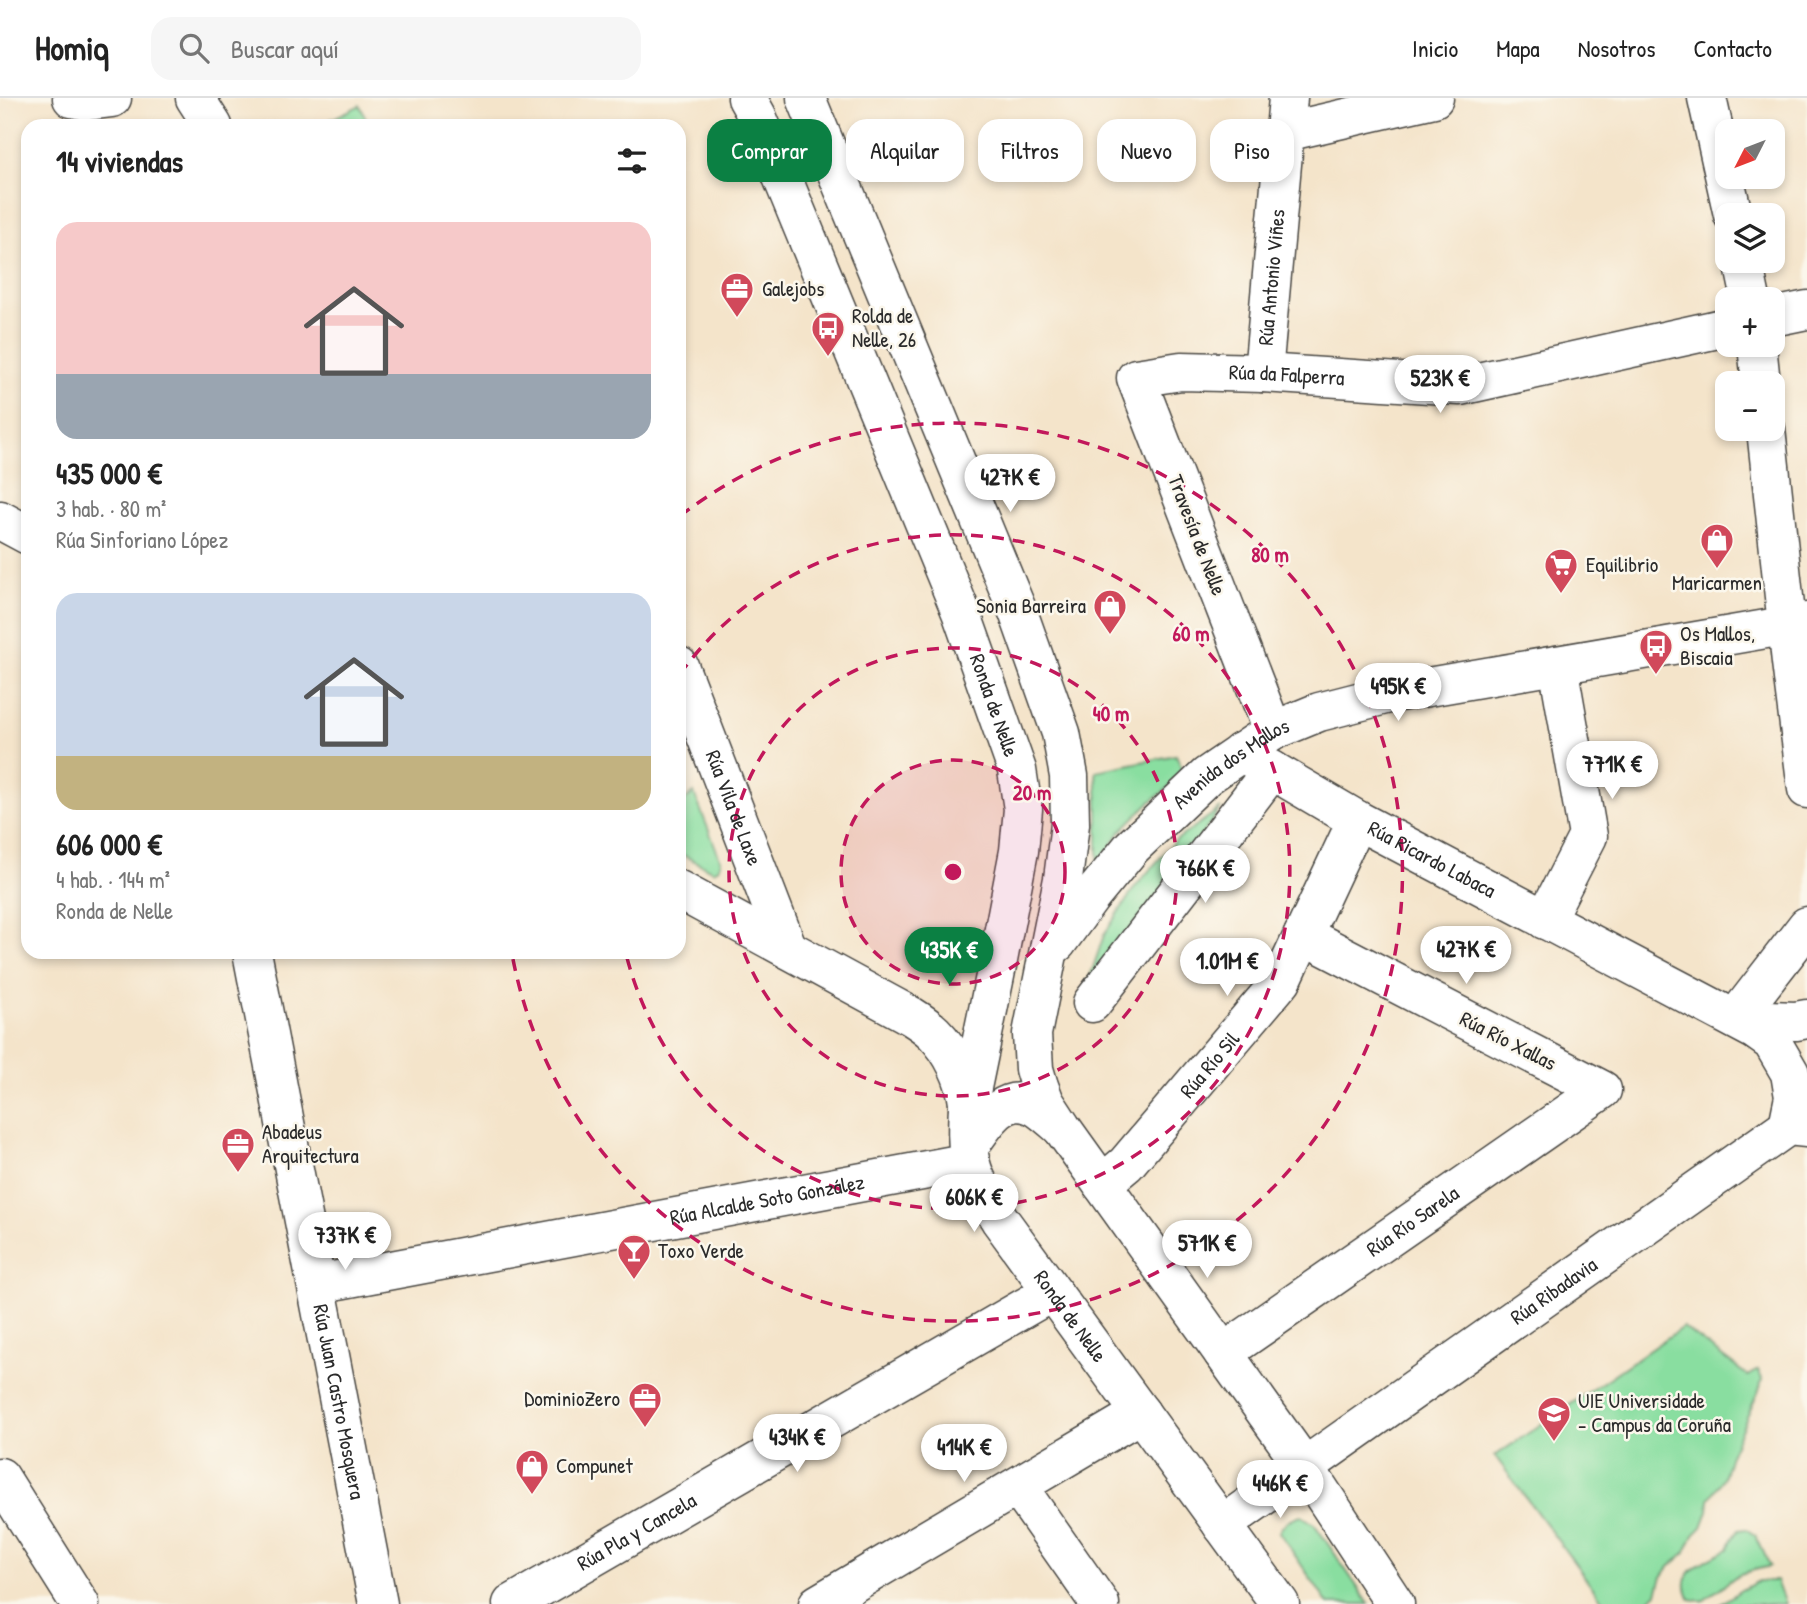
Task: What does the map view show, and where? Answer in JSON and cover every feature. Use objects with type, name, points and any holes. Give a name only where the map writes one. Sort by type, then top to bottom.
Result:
[{"type":"street","points":[[195,98],[208,119]]},
{"type":"street","name":"Ronda de Nelle","points":[[747,98],[757,116],[961,612],[1017,769],[1023,810],[1018,851],[968,1107],[969,1154],[978,1182],[988,1201],[1052,1292],[1280,1604]]},
{"type":"street","points":[[806,98],[1018,612],[1061,733],[1069,776],[1070,824],[1063,879],[1032,1034],[1034,1069],[1045,1101],[1304,1466],[1395,1604]]},
{"type":"street","points":[[1287,115],[1434,98]]},
{"type":"street","points":[[1707,98],[1730,203]]},
{"type":"street","name":"Rúa Antonio Viñes","points":[[1262,373],[1287,115]]},
{"type":"street","points":[[1785,315],[1807,310]]},
{"type":"street","name":"Rúa da Falperra","points":[[1136,378],[1181,371],[1262,373],[1460,386],[1715,330]]},
{"type":"street","name":"Travesía de Nelle","points":[[1136,378],[1273,731]]},
{"type":"street","points":[[1767,441],[1785,591],[1797,624],[1807,789]]},
{"type":"street","points":[[0,520],[21,531]]},
{"type":"street","name":"Avenida dos Mallos","points":[[1049,953],[1132,847],[1207,776],[1256,761],[1273,731],[1319,712],[1393,693],[1797,624]]},
{"type":"street","points":[[1545,920],[1588,835],[1558,665]]},
{"type":"street","name":"Rúa Vila de Laxe","points":[[686,684],[788,949]]},
{"type":"street","points":[[1092,1003],[1256,761]]},
{"type":"street","name":"Rúa Ricardo Labaca","points":[[1256,761],[1357,820],[1755,1030],[1772,1042],[1790,1073],[1797,1127]]},
{"type":"street","name":"Rúa Río Sil","points":[[1102,1184],[1126,1164],[1282,980],[1357,820]]},
{"type":"street","points":[[686,894],[911,1016],[933,1031],[948,1050],[966,1091],[968,1107]]},
{"type":"street","points":[[1735,1019],[1807,926]]},
{"type":"street","name":"Rúa Río Xallas","points":[[1303,935],[1602,1090]]},
{"type":"street","name":"Rúa Juan Castro Mosquera","points":[[253,959],[378,1604]]},
{"type":"street","points":[[911,1016],[935,1021],[948,1020],[961,1014],[976,1004],[995,976]]},
{"type":"street","name":"Rúa Ricardo Labaca","points":[[1735,1019],[1807,1019]]},
{"type":"street","name":"Rúa Río Sarela","points":[[1223,1353],[1602,1090]]},
{"type":"street","points":[[969,1154],[989,1118],[1004,1105],[1013,1102],[1037,1107],[1062,1128]]},
{"type":"street","name":"Rúa Ribadavia","points":[[1304,1466],[1797,1127]]},
{"type":"street","name":"Rúa Alcalde Soto González","points":[[317,1284],[969,1154]]},
{"type":"street","name":"Rúa Pla y Cancela","points":[[512,1604],[1052,1292]]},
{"type":"street","points":[[818,1604],[1140,1413]]},
{"type":"street","points":[[1222,1525],[1304,1466]]},
{"type":"street","points":[[0,1477],[80,1604]]},
{"type":"street","points":[[1018,1487],[1100,1604]]},
{"type":"green space","points":[[360,105],[366,119],[332,119]]},
{"type":"green space","points":[[1176,755],[1185,775],[1149,803],[1120,832],[1098,866],[1096,771]]},
{"type":"green space","points":[[694,793],[721,861],[719,868],[713,871],[686,857],[686,799]]},
{"type":"green space","points":[[1221,808],[1081,1004],[1104,935],[1135,887],[1175,841]]},
{"type":"green space","points":[[1683,1327],[1748,1376],[1758,1370],[1762,1379],[1760,1388],[1730,1455],[1723,1479],[1709,1499],[1702,1527],[1694,1535],[1686,1552],[1662,1577],[1657,1593],[1644,1604],[1605,1604],[1495,1456]]},
{"type":"green space","points":[[1301,1515],[1315,1525],[1369,1604],[1328,1604],[1279,1532],[1288,1521]]},
{"type":"green space","points":[[1746,1529],[1756,1536],[1770,1566],[1739,1574],[1703,1601],[1690,1599],[1686,1589],[1689,1573],[1728,1549],[1738,1530]]},
{"type":"green space","points":[[1759,1581],[1776,1581],[1785,1604],[1721,1604],[1741,1590]]},
{"type":"place","name":"Galejobs","points":[[737,319]]},
{"type":"place","name":"Rolda de Nelle, 26","points":[[828,358]]},
{"type":"place","name":"Maricarmen","points":[[1717,570]]},
{"type":"place","name":"Equilibrio","points":[[1561,595]]},
{"type":"place","name":"Sonia Barreira","points":[[1110,636]]},
{"type":"place","name":"Os Mallos, Biscaia","points":[[1656,676]]},
{"type":"place","name":"Abadeus Arquitectura","points":[[238,1174]]},
{"type":"place","name":"Toxo Verde","points":[[634,1281]]},
{"type":"place","name":"DominioZero","points":[[645,1429]]},
{"type":"place","name":"UIE Universidade - Campus da Coruña","points":[[1554,1443]]},
{"type":"place","name":"Compunet","points":[[532,1496]]}]
